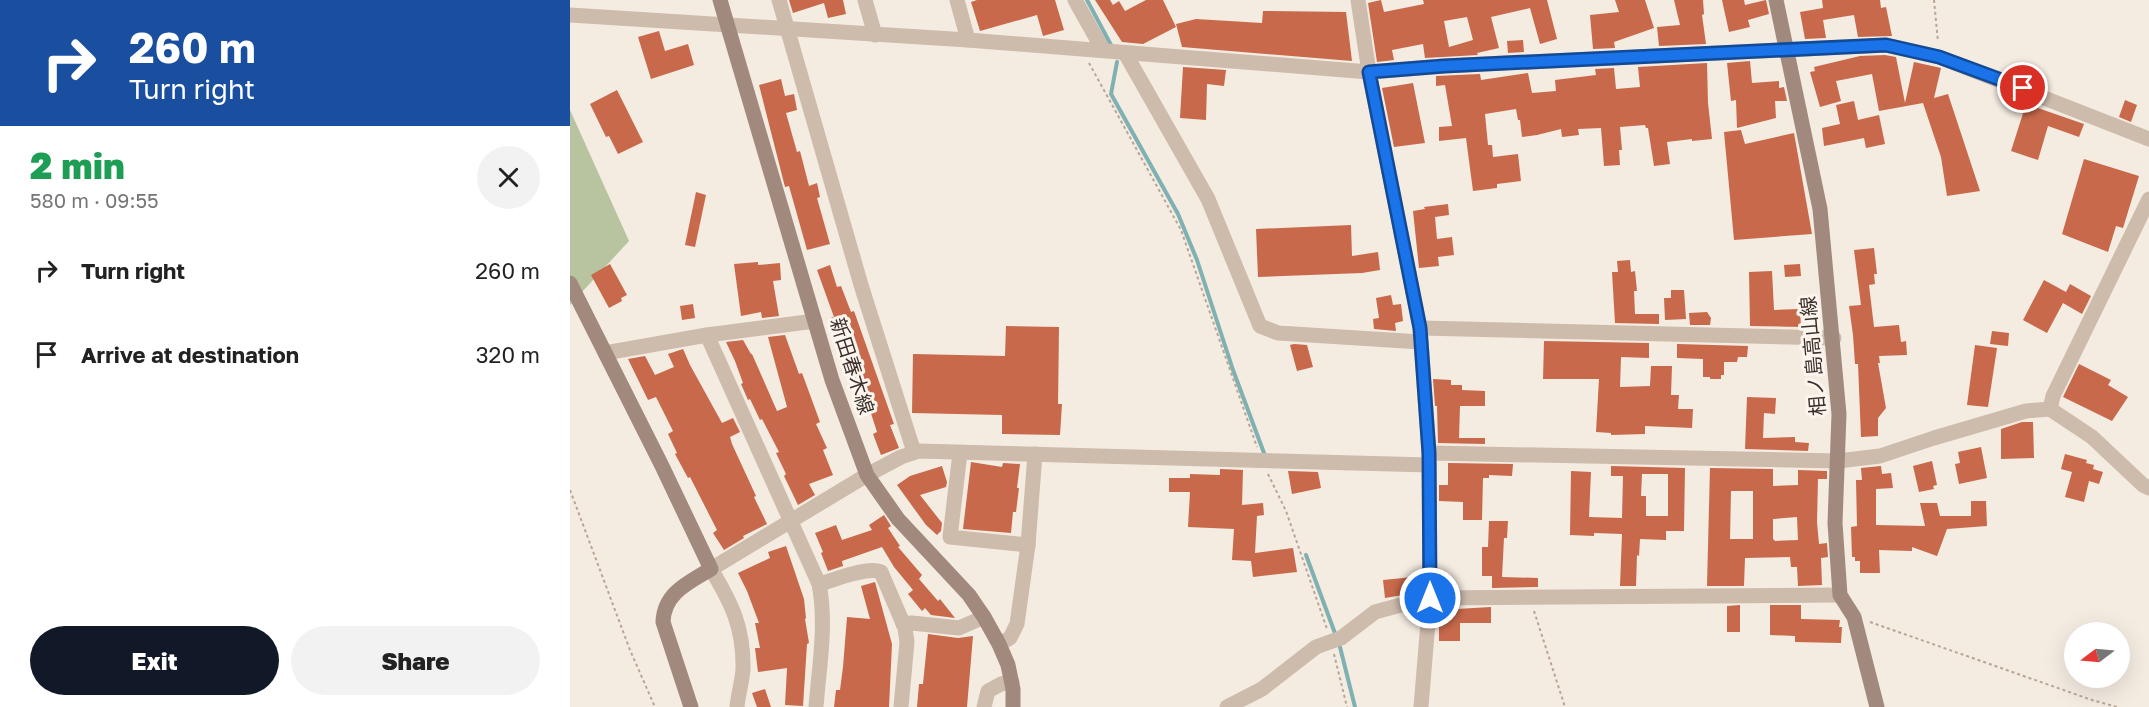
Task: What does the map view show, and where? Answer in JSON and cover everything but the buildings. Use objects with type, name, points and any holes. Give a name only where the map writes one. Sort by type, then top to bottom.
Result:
[{"type":"main road","name":"新田春木線","points":[[720,0],[832,380],[867,475],[898,519],[969,596],[984,617],[999,644],[1012,682],[1013,707]]},
{"type":"main road","name":"相ノ島高山線","points":[[1776,0],[1820,209],[1839,414],[1835,523],[1840,595],[1854,617],[1877,707]]},
{"type":"main road","points":[[570,283],[711,569],[671,597],[664,609],[663,622],[691,707]]},
{"type":"street","points":[[780,0],[861,285],[914,452]]},
{"type":"street","points":[[866,0],[875,35]]},
{"type":"street","points":[[957,0],[968,40]]},
{"type":"street","points":[[1075,0],[1103,50]]},
{"type":"street","points":[[1358,0],[1369,72],[1421,335],[1429,459],[1429,600],[1421,707]]},
{"type":"street","points":[[570,15],[1081,48],[1369,72],[1444,66],[1886,45],[1939,57],[2149,139]]},
{"type":"street","points":[[1125,53],[1208,199],[1260,326],[1278,333],[1833,338]]},
{"type":"street","points":[[2050,409],[2054,396],[2149,199]]},
{"type":"street","points":[[605,353],[707,335],[814,321]]},
{"type":"street","points":[[707,335],[819,584],[823,602],[823,618],[816,707]]},
{"type":"street","points":[[737,707],[743,673],[741,634],[736,614],[711,569],[867,475],[914,452],[1262,460],[1838,461],[1880,456],[2026,411],[2050,409],[2092,437],[2149,488]]},
{"type":"street","points":[[960,453],[950,537],[1028,545]]},
{"type":"street","points":[[999,644],[1010,638],[1017,624],[1028,545],[1035,454]]},
{"type":"street","points":[[819,584],[875,569],[881,572],[903,624],[907,642],[901,707]]},
{"type":"street","points":[[1227,707],[1262,689],[1316,647],[1335,640],[1375,612],[1408,603],[1530,596],[1840,595]]},
{"type":"street","points":[[903,624],[959,628],[984,617]]},
{"type":"street","points":[[984,707],[988,691],[1001,684],[1012,682]]},
{"type":"path","points":[[1934,0],[1939,57]]},
{"type":"path","points":[[1081,48],[1181,230],[1262,460],[1286,511],[1335,640],[1347,707]]},
{"type":"path","points":[[570,490],[630,650],[655,707]]},
{"type":"path","points":[[1530,596],[1565,707]]},
{"type":"path","points":[[1854,617],[1887,626],[2117,707]]},
{"type":"green space","points":[[570,110],[629,241],[570,305]]},
{"type":"waterway","points":[[1087,0],[1111,45]]},
{"type":"waterway","points":[[1117,62],[1111,94],[1178,214],[1197,260],[1233,370],[1264,453]]},
{"type":"waterway","points":[[1306,555],[1336,636]]},
{"type":"waterway","points":[[1339,643],[1355,707]]},
{"type":"route","points":[[1430,598],[1429,453],[1420,328],[1369,72],[1444,66],[1886,45],[1939,57],[2023,88]]}]
